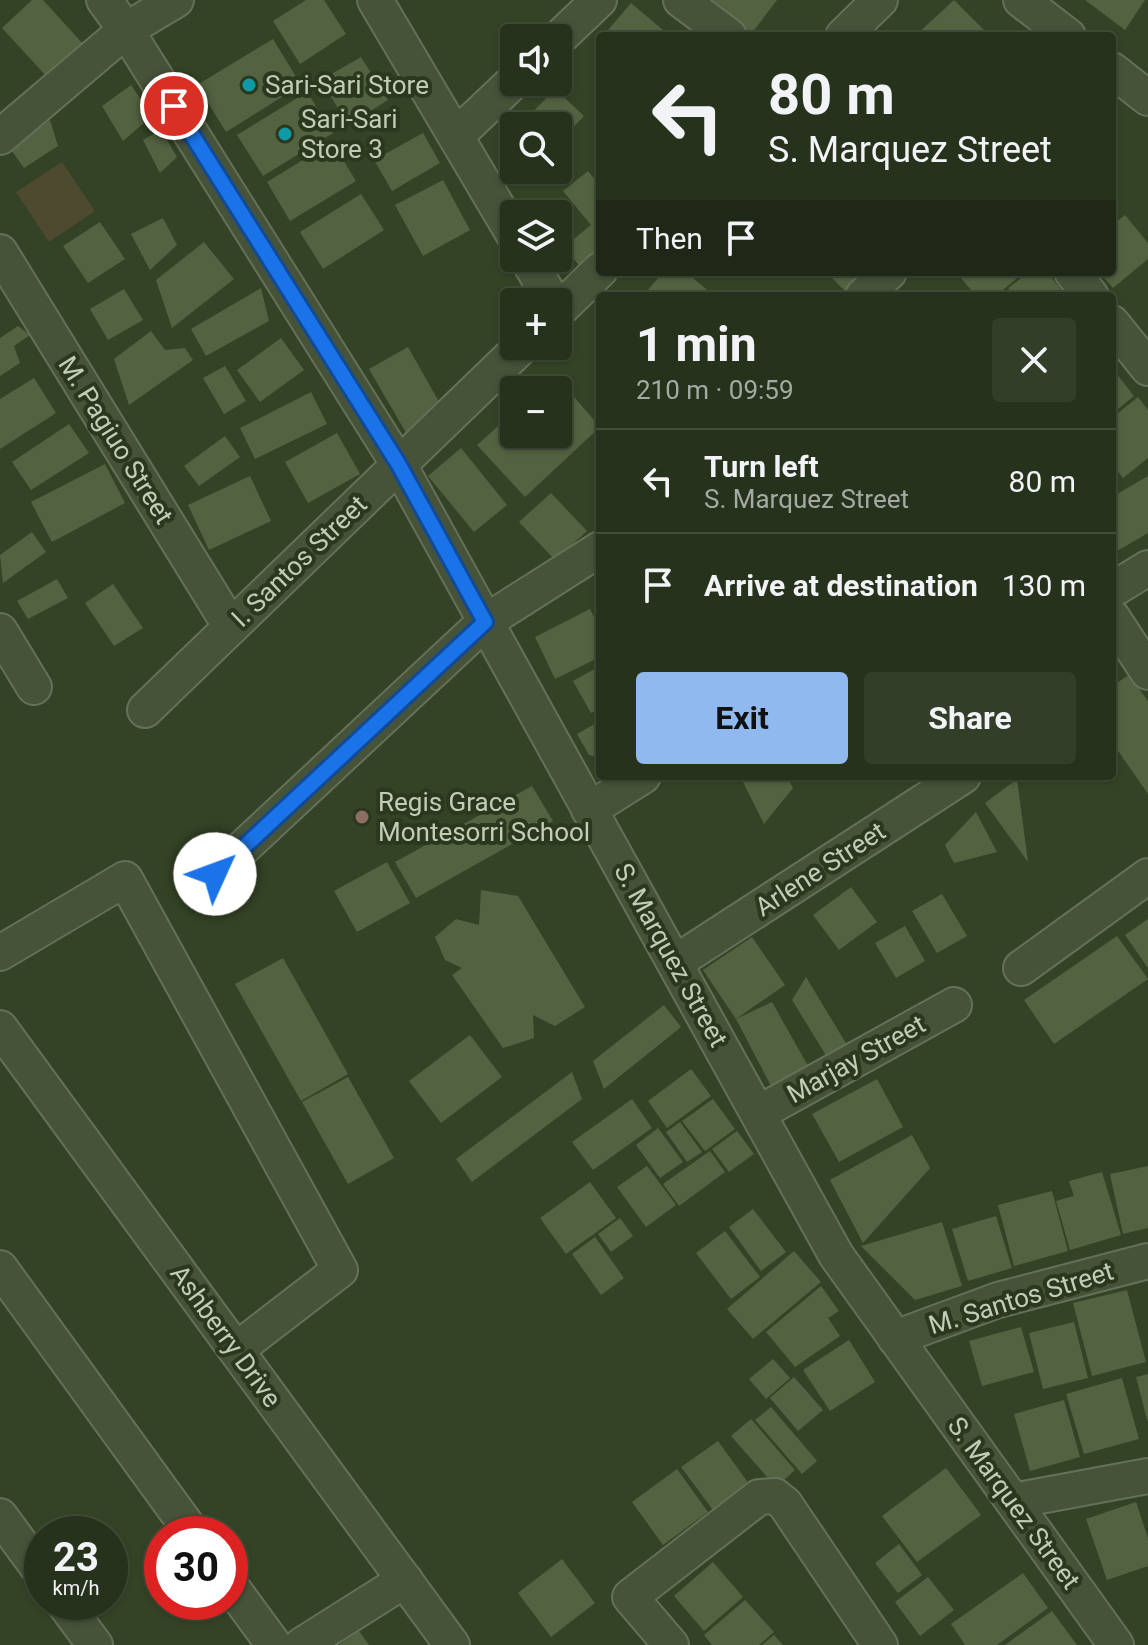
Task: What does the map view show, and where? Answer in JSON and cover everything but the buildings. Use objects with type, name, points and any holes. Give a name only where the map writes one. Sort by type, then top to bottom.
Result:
[{"type":"street","name":"S. Marquez Street","points":[[104,0],[126,30],[399,465],[836,1255],[1116,1645]]},
{"type":"street","points":[[0,137],[126,30],[176,0]]},
{"type":"street","points":[[375,0],[500,211]]},
{"type":"street","points":[[572,26],[599,0]]},
{"type":"street","points":[[681,0],[724,32]]},
{"type":"street","points":[[847,32],[880,0]]},
{"type":"street","points":[[1021,0],[1063,32]]},
{"type":"street","points":[[1116,73],[1148,98]]},
{"type":"street","points":[[456,136],[500,94]]},
{"type":"street","name":"M. Pagiuo Street","points":[[0,252],[231,627]]},
{"type":"street","points":[[572,297],[596,274]]},
{"type":"street","points":[[867,292],[885,276]]},
{"type":"street","points":[[1075,276],[1088,292]]},
{"type":"street","points":[[1116,328],[1148,368]]},
{"type":"street","name":"I. Santos Street","points":[[145,710],[508,360]]},
{"type":"street","points":[[215,874],[485,622],[596,552]]},
{"type":"street","points":[[1116,588],[1148,568]]},
{"type":"street","points":[[1116,623],[1148,672]]},
{"type":"street","points":[[0,631],[34,687]]},
{"type":"street","points":[[589,810],[637,780]]},
{"type":"street","name":"Arlene Street","points":[[676,962],[957,780]]},
{"type":"street","points":[[1021,968],[1148,876]]},
{"type":"street","points":[[0,953],[125,879],[340,1270],[236,1350]]},
{"type":"street","name":"Marjay Street","points":[[759,1113],[954,1005]]},
{"type":"street","name":"Ashberry Drive","points":[[0,1028],[452,1645]]},
{"type":"street","name":"M. Santos Street","points":[[895,1338],[998,1300],[1148,1261]]},
{"type":"street","points":[[0,1268],[180,1516]]},
{"type":"street","points":[[1013,1501],[1148,1476]]},
{"type":"street","points":[[671,1645],[630,1597],[759,1497],[775,1496],[785,1504],[880,1645]]},
{"type":"street","points":[[0,1516],[24,1549]]},
{"type":"street","points":[[302,1645],[405,1580]]},
{"type":"street","points":[[248,1610],[274,1645]]},
{"type":"street","points":[[76,1620],[95,1645]]},
{"type":"shaded area","points":[[62,162],[95,211],[49,242],[16,192]]},
{"type":"place","name":"Sari-Sari Store","points":[[249,85]]},
{"type":"place","name":"Sari-Sari Store 3","points":[[285,134]]},
{"type":"place","name":"Regis Grace Montesorri School","points":[[362,817]]},
{"type":"route","points":[[174,106],[399,465],[485,622],[215,874]]}]
